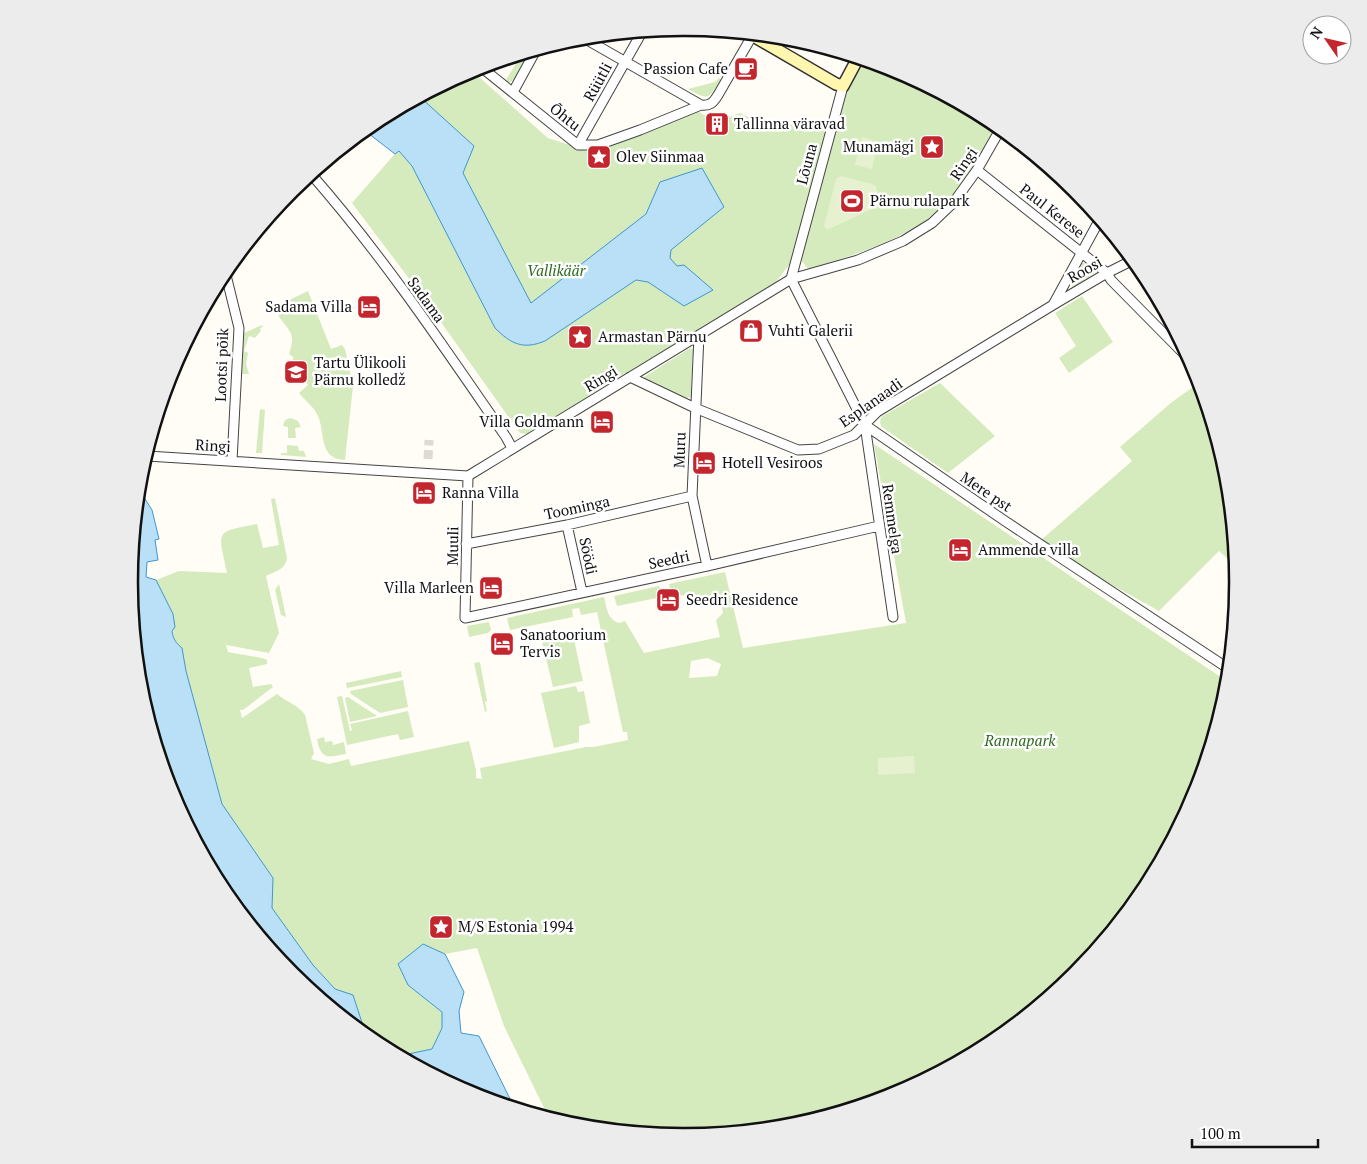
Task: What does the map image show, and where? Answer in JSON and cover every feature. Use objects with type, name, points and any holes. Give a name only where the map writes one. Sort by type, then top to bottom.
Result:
[{"type":"street","name":"Rüütli","points":[[578,145],[639,38]]},
{"type":"street","name":"Õhtu","points":[[488,73],[578,145],[598,145],[640,130],[700,104],[707,106],[712,103],[749,40]]},
{"type":"street","points":[[765,43],[836,84],[843,86]]},
{"type":"street","points":[[593,44],[700,104]]},
{"type":"street","points":[[513,92],[532,58]]},
{"type":"street","name":"Lõuna","points":[[791,279],[843,86],[855,64]]},
{"type":"street","name":"Ringi","points":[[152,456],[468,476],[791,279],[858,260],[904,241],[932,223],[954,202],[978,170],[997,135]]},
{"type":"street","name":"Paul Kerese","points":[[978,170],[1107,273],[1175,344]]},
{"type":"street","name":"Sadama","points":[[316,180],[357,229],[438,338],[512,448]]},
{"type":"street","points":[[1053,305],[1097,225]]},
{"type":"street","name":"Roosi","points":[[1053,305],[1126,264]]},
{"type":"street","name":"Mere pst","points":[[791,279],[865,425],[1000,518],[1223,662]]},
{"type":"street","name":"Lootsi põik","points":[[228,282],[240,328],[236,367],[232,461]]},
{"type":"street","name":"Esplanaadi","points":[[630,377],[695,408],[798,450],[819,449],[854,435],[877,412],[1053,305]]},
{"type":"street","name":"Muru","points":[[699,335],[692,496],[707,566]]},
{"type":"street","name":"Remmelga","points":[[865,425],[893,616]]},
{"type":"street","name":"Muuli","points":[[465,618],[468,476]]},
{"type":"street","name":"Toominga","points":[[466,544],[567,525],[692,496]]},
{"type":"street","name":"Söödi","points":[[567,525],[582,592]]},
{"type":"street","name":"Seedri","points":[[465,618],[707,566],[879,526]]},
{"type":"green space","points":[[525,60],[514,79],[507,84],[504,83],[517,62]]},
{"type":"green space","points":[[860,65],[925,93],[956,109],[993,132],[968,178],[956,194],[924,222],[868,250],[808,269],[801,260],[847,89]]},
{"type":"green space","name":"Vallikäär","points":[[478,77],[548,138],[591,152],[614,145],[696,110],[715,122],[740,113],[752,119],[759,116],[782,127],[811,119],[828,125],[794,253],[789,265],[776,282],[527,434],[520,433],[423,297],[352,203],[433,110],[425,102]]},
{"type":"green space","points":[[719,78],[721,79],[717,86],[708,96],[700,95],[688,89],[715,82]]},
{"type":"green space","points":[[862,137],[878,142],[872,169],[855,165]]},
{"type":"green space","name":"Pärnu rulapark","points":[[841,176],[872,184],[876,186],[878,194],[872,209],[827,230],[824,226],[836,179]]},
{"type":"green space","points":[[1080,263],[1087,263],[1096,272],[1073,288],[1070,284]]},
{"type":"green space","points":[[308,291],[331,349],[342,345],[345,349],[353,386],[345,460],[330,455],[324,443],[317,414],[299,393],[308,385],[303,378],[297,382],[291,366],[293,357],[289,354],[292,336],[278,315],[281,313],[277,306]]},
{"type":"green space","points":[[1082,296],[1113,342],[1069,373],[1059,358],[1076,346],[1055,313]]},
{"type":"green space","points":[[262,325],[261,331],[255,338],[249,336],[244,351],[248,353],[246,364],[249,374],[241,374],[244,333]]},
{"type":"green space","points":[[690,348],[693,350],[691,397],[687,398],[641,379]]},
{"type":"green space","points":[[940,383],[995,436],[948,473],[882,427],[880,423],[881,417]]},
{"type":"green space","points":[[1193,387],[1211,441],[1219,476],[1225,511],[1228,559],[1219,551],[1159,611],[1071,562],[1040,541],[1132,461],[1120,447],[1172,402]]},
{"type":"green space","points":[[260,409],[265,410],[262,453],[256,453]]},
{"type":"green space","points":[[291,418],[298,421],[301,427],[295,428],[296,438],[288,438],[288,427],[283,426],[285,420]]},
{"type":"green space","name":"Rannapark","points":[[874,444],[1221,677],[1211,723],[1188,791],[1156,855],[1137,885],[1094,942],[1069,968],[1016,1015],[987,1036],[925,1071],[859,1099],[825,1109],[755,1123],[719,1127],[648,1127],[612,1123],[545,1110],[504,1026],[477,948],[445,954],[423,944],[408,985],[442,1012],[442,1028],[432,1049],[409,1054],[362,1023],[353,996],[335,989],[313,965],[272,908],[273,878],[222,804],[186,671],[182,649],[174,640],[172,612],[156,580],[179,571],[227,573],[221,541],[222,535],[233,529],[257,524],[263,548],[279,545],[271,499],[275,498],[287,558],[282,568],[266,576],[279,633],[269,653],[226,645],[228,652],[267,660],[267,664],[249,668],[253,687],[271,684],[273,687],[243,710],[240,710],[242,718],[277,694],[305,715],[314,753],[311,759],[329,764],[349,759],[351,766],[469,741],[476,778],[482,779],[480,768],[628,740],[627,732],[623,732],[597,612],[581,615],[579,608],[572,609],[573,617],[510,630],[507,618],[604,597],[612,619],[619,623],[625,621],[644,653],[720,637],[716,620],[723,613],[720,597],[672,595],[669,584],[725,572],[743,648],[906,623]],"holes":[[[707,658],[721,664],[717,676],[689,678],[691,661]]]},
{"type":"green space","points":[[287,445],[298,446],[299,451],[304,451],[306,457],[281,455],[281,453],[287,453]]},
{"type":"green space","points":[[279,584],[286,617],[281,615],[275,590]]},
{"type":"green space","points":[[659,586],[662,597],[617,606],[614,596]]},
{"type":"green space","points":[[489,622],[491,630],[488,633],[469,637],[467,626]]},
{"type":"green space","points":[[573,635],[583,681],[553,687],[542,642]]},
{"type":"green space","points":[[480,662],[487,701],[485,702],[487,711],[485,712],[474,663]]},
{"type":"green space","points":[[401,671],[402,677],[347,688],[346,683]]},
{"type":"green space","points":[[403,680],[408,707],[380,713],[351,694],[350,691]]},
{"type":"green space","points":[[576,686],[578,692],[584,691],[590,723],[579,726],[579,742],[554,748],[541,693]]},
{"type":"green space","points":[[342,696],[350,731],[352,730],[350,724],[408,711],[414,737],[400,740],[398,734],[347,745],[337,697]]},
{"type":"green space","points":[[348,697],[377,716],[350,722],[345,698]]},
{"type":"green space","points":[[324,737],[325,742],[332,741],[333,745],[344,742],[346,754],[326,756],[323,754],[317,739]]},
{"type":"green space","points":[[914,756],[915,773],[878,775],[878,758]]},
{"type":"water","points":[[425,102],[474,146],[463,173],[531,303],[646,214],[660,182],[702,168],[724,207],[671,250],[670,258],[677,266],[684,265],[713,290],[684,306],[648,282],[636,280],[545,341],[530,345],[512,342],[495,328],[412,166],[399,151],[395,154],[370,135]]},
{"type":"water","points":[[144,498],[152,510],[159,539],[155,540],[158,560],[147,562],[146,577],[156,580],[173,614],[175,627],[172,634],[175,641],[182,648],[186,671],[222,804],[273,878],[272,908],[313,965],[335,989],[353,995],[362,1023],[324,992],[273,942],[230,885],[211,855],[179,791],[156,723],[142,653],[138,582],[139,546]]},
{"type":"water","points":[[423,944],[445,954],[464,992],[459,1011],[461,1033],[479,1036],[510,1100],[475,1086],[409,1054],[432,1049],[442,1028],[442,1012],[408,985],[398,964]]},
{"type":"tunnel","points":[[428,459],[429,440]]},
{"type":"place","name":"Passion Cafe","points":[[746,69]]},
{"type":"place","name":"Tallinna väravad","points":[[717,124]]},
{"type":"place","name":"Munamägi","points":[[932,147]]},
{"type":"place","name":"Olev Siinmaa","points":[[599,157]]},
{"type":"place","name":"Pärnu rulapark","points":[[852,201]]},
{"type":"place","name":"Sadama Villa","points":[[369,307]]},
{"type":"place","name":"Vuhti Galerii","points":[[751,331]]},
{"type":"place","name":"Armastan Pärnu","points":[[580,337]]},
{"type":"place","name":"Tartu Ülikooli Pärnu kolledž","points":[[296,372]]},
{"type":"place","name":"Villa Goldmann","points":[[602,422]]},
{"type":"place","name":"Hotell Vesiroos","points":[[704,463]]},
{"type":"place","name":"Ranna Villa","points":[[424,493]]},
{"type":"place","name":"Ammende villa","points":[[960,550]]},
{"type":"place","name":"Villa Marleen","points":[[491,588]]},
{"type":"place","name":"Seedri Residence","points":[[668,600]]},
{"type":"place","name":"Sanatoorium Tervis","points":[[502,644]]},
{"type":"place","name":"M/S Estonia 1994","points":[[441,927]]}]
